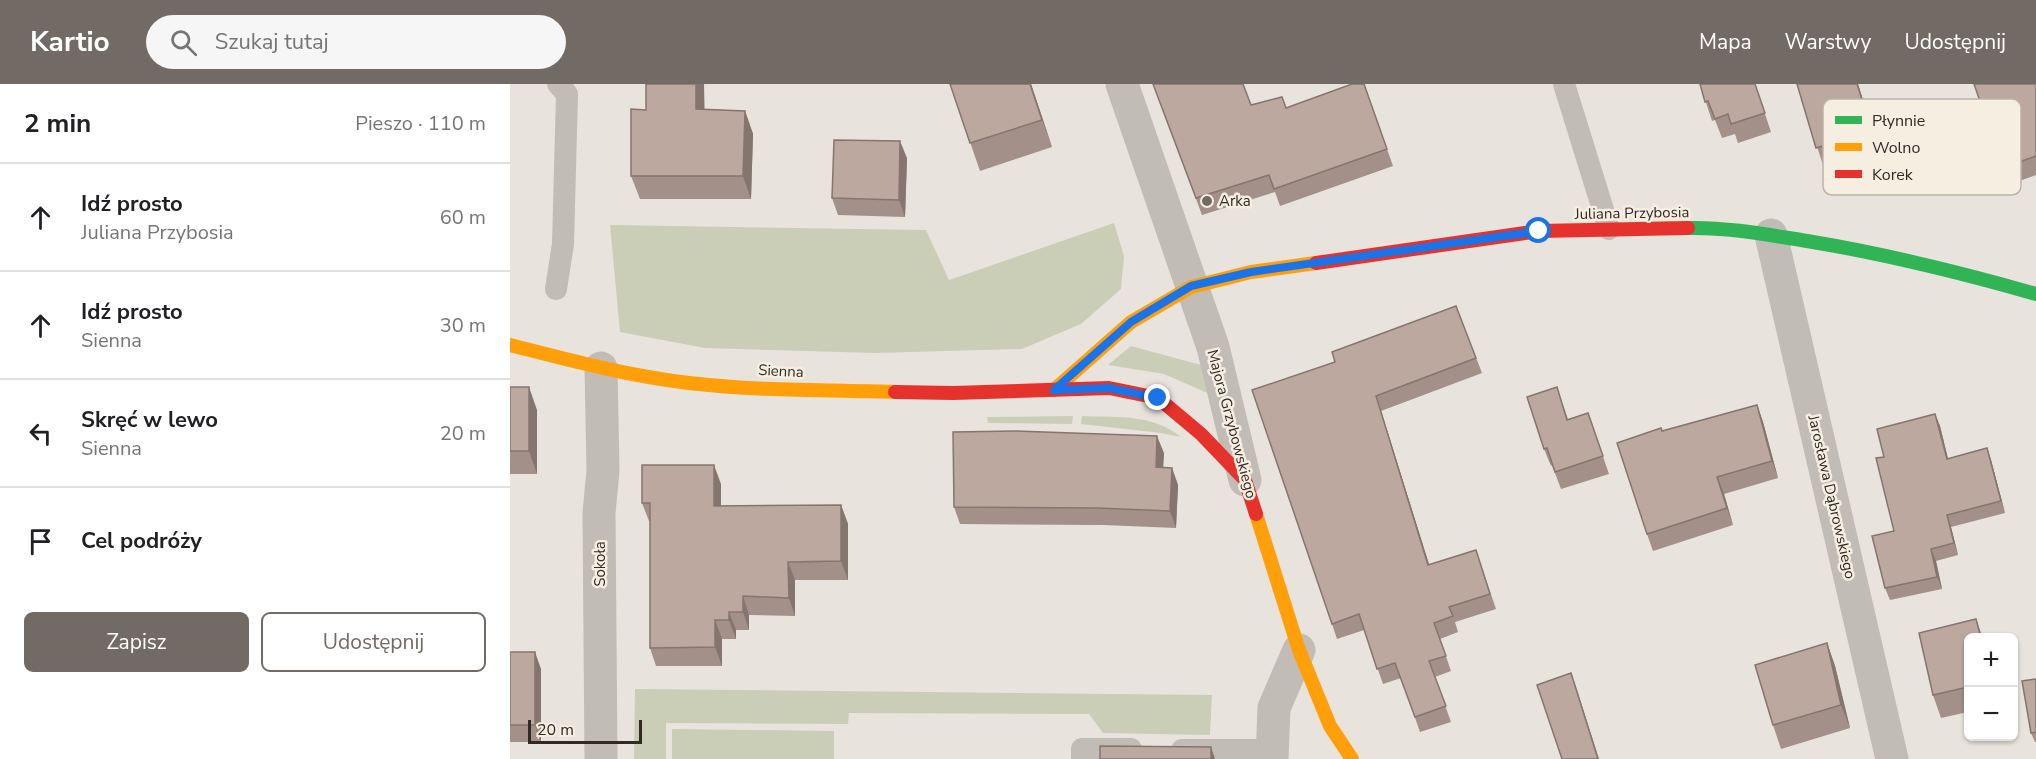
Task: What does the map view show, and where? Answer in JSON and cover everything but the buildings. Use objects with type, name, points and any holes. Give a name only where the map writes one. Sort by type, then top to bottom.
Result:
[{"type":"street","name":"Majora Grzybowskiego","points":[[1122,84],[1213,347],[1245,480],[1299,650],[1330,726],[1352,759]]},
{"type":"street","name":"Juliana Przybosia","points":[[1191,286],[1251,272],[1539,231],[1695,228],[1771,236],[1883,254],[2036,294]]},
{"type":"street","name":"Jarosława Dąbrowskiego","points":[[1771,236],[1892,759]]},
{"type":"street","points":[[1054,390],[1131,322],[1191,286]]},
{"type":"street","name":"Sienna","points":[[510,345],[601,368],[689,383],[794,389],[953,393],[1109,388],[1158,398],[1201,434],[1245,480]]},
{"type":"street","name":"Sokoła","points":[[601,368],[603,471],[599,513],[601,759]]},
{"type":"street","points":[[1272,755],[1274,708],[1299,650]]},
{"type":"lane","points":[[556,289],[563,244],[567,94],[558,84]]},
{"type":"lane","points":[[1564,84],[1609,229]]},
{"type":"lane","points":[[1082,759],[1082,749],[1157,749],[1272,755]]},
{"type":"green space","points":[[1114,223],[1124,256],[1121,289],[1081,324],[1022,349],[874,353],[705,348],[620,332],[610,225],[926,230],[949,280]]},
{"type":"green space","points":[[1131,346],[1201,365],[1212,395],[1164,374],[1108,365]]},
{"type":"green space","points":[[1073,416],[1072,424],[988,423],[987,417]]},
{"type":"green space","points":[[1082,416],[1146,420],[1170,429],[1181,437],[1081,424]]},
{"type":"green space","points":[[635,689],[1212,695],[1210,735],[1103,733],[1089,714],[849,713],[848,724],[666,723],[666,759],[634,759]]},
{"type":"green space","points":[[672,729],[834,731],[834,759],[672,759]]},
{"type":"traffic: fast","points":[[1688,228],[1748,232],[1836,246],[1922,264],[2036,294]]},
{"type":"traffic: slow","points":[[1054,390],[1131,322],[1191,287],[1251,272],[1316,263]]},
{"type":"traffic: slow","points":[[510,345],[621,372],[689,383],[766,389],[895,392]]},
{"type":"traffic: slow","points":[[1256,514],[1299,650],[1330,726],[1352,759]]},
{"type":"traffic: jam","points":[[1316,263],[1539,231],[1688,228]]},
{"type":"traffic: jam","points":[[895,392],[953,393],[1109,388],[1158,398],[1201,434],[1245,480],[1256,514]]},
{"type":"place","name":"Arka","points":[[1207,201]]},
{"type":"route","points":[[1158,398],[1109,388],[1054,390],[1131,322],[1191,286],[1251,272],[1539,231]]}]
